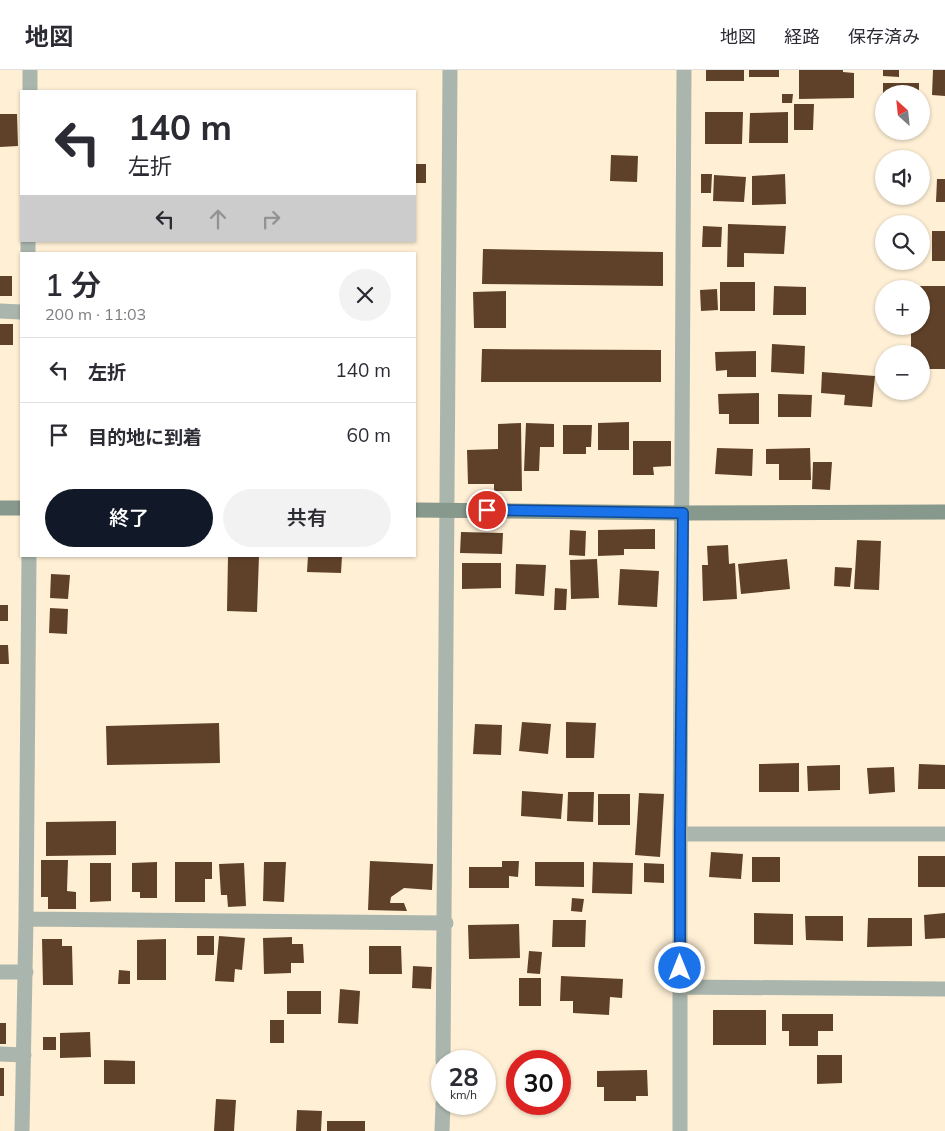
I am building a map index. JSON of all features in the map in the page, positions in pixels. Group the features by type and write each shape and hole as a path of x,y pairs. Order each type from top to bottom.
{"street":[{"path":"30,70 30,90"},
{"path":"444,1050 450,70"},
{"path":"680,1131 684,70"},
{"path":"0,312 20,312"},
{"path":"0,508 20,508"},
{"path":"416,510 683,513 945,512"},
{"path":"22,1131 26,972 29,557"},
{"path":"680,834 945,834"},
{"path":"26,920 446,924"},
{"path":"0,972 26,972"},
{"path":"681,988 945,989"},
{"path":"0,1054 24,1055"},
{"path":"442,1131 443,1115"}],"building":[{"path":"706,70 744,70 744,81 706,81"},
{"path":"749,70 779,70 779,77 749,77"},
{"path":"799,70 843,70 843,72 854,73 854,98 799,99"},
{"path":"883,70 899,70 899,77 883,76"},
{"path":"933,70 945,70 945,96 932,95"},
{"path":"883,83 919,83 919,85 883,85"},
{"path":"782,94 793,94 792,103 782,103"},
{"path":"794,104 814,104 813,130 794,130"},
{"path":"705,112 743,112 742,144 705,144"},
{"path":"788,112 788,143 749,143 750,113"},
{"path":"0,114 17,114 18,146 0,147"},
{"path":"611,155 638,156 637,182 610,181"},
{"path":"416,164 426,164 426,183 416,183"},
{"path":"701,174 712,174 711,193 701,193"},
{"path":"785,174 786,204 752,205 752,176"},
{"path":"714,175 746,177 744,202 713,201"},
{"path":"937,179 945,179 945,202 936,202"},
{"path":"728,224 786,226 784,254 744,253 744,267 727,267"},
{"path":"703,226 722,227 721,247 702,247"},
{"path":"932,231 945,231 945,261 932,261"},
{"path":"483,249 663,252 663,286 482,284"},
{"path":"0,276 12,276 12,296 0,296"},
{"path":"720,282 755,282 755,311 720,311"},
{"path":"774,286 806,287 806,315 773,315"},
{"path":"930,286 945,286 945,369 930,369 930,345 911,345 911,335 930,335"},
{"path":"717,289 718,310 701,311 700,290"},
{"path":"506,291 506,328 474,328 473,292"},
{"path":"0,324 13,324 13,345 0,345"},
{"path":"772,344 805,346 804,374 771,372"},
{"path":"482,349 661,350 661,382 481,382"},
{"path":"756,351 756,377 727,377 727,370 716,371 715,352"},
{"path":"822,372 875,376 872,407 844,405 845,395 821,393"},
{"path":"759,393 759,424 729,424 729,414 719,414 718,394"},
{"path":"778,394 812,395 811,417 778,417"},
{"path":"629,422 629,450 598,450 598,423"},
{"path":"521,423 522,491 494,491 494,484 468,484 467,450 498,449 498,424"},
{"path":"526,423 554,424 554,447 540,447 539,471 524,471"},
{"path":"563,425 592,425 591,447 586,447 586,454 563,454"},
{"path":"633,441 671,441 671,466 653,467 654,475 633,475"},
{"path":"717,448 753,449 752,476 715,474"},
{"path":"810,448 811,480 779,480 779,464 766,464 766,449"},
{"path":"813,462 832,462 830,490 812,489"},
{"path":"655,529 655,549 624,549 624,555 598,556 598,530"},
{"path":"570,530 586,531 585,556 569,555"},
{"path":"461,532 503,533 502,554 460,553"},
{"path":"857,540 881,541 879,590 854,589"},
{"path":"728,545 729,564 735,563 737,599 703,601 702,565 708,565 707,546"},
{"path":"228,557 259,557 257,612 227,611"},
{"path":"308,557 342,557 341,573 307,572"},
{"path":"597,559 599,598 571,599 570,560"},
{"path":"787,559 790,589 741,594 738,564"},
{"path":"462,563 501,563 501,588 462,589"},
{"path":"516,564 546,565 544,596 515,594"},
{"path":"835,567 852,568 850,587 834,586"},
{"path":"620,569 659,571 657,607 618,605"},
{"path":"51,574 70,575 68,599 50,598"},
{"path":"555,588 567,589 566,610 554,610"},
{"path":"0,605 8,605 8,621 0,621"},
{"path":"50,608 68,609 67,634 49,633"},
{"path":"0,645 8,645 9,664 0,664"},
{"path":"522,722 551,724 548,754 519,751"},
{"path":"566,722 596,723 594,758 566,758"},
{"path":"219,723 220,763 107,765 106,726"},
{"path":"475,724 502,725 501,755 473,754"},
{"path":"799,763 799,792 759,792 759,764"},
{"path":"919,764 945,765 945,789 918,789"},
{"path":"840,765 840,790 808,791 807,766"},
{"path":"894,767 895,792 869,794 867,768"},
{"path":"522,791 563,794 561,819 521,816"},
{"path":"568,792 594,792 593,822 567,821"},
{"path":"639,793 664,794 660,857 635,855"},
{"path":"598,794 630,794 630,825 598,825"},
{"path":"116,821 116,855 46,856 46,822"},
{"path":"711,852 743,854 741,879 709,877"},
{"path":"918,856 945,856 945,887 918,887"},
{"path":"752,857 780,857 780,882 752,882"},
{"path":"41,860 68,860 67,891 76,892 76,909 48,909 48,897 41,897"},
{"path":"370,861 433,864 432,890 404,888 391,897 390,903 404,903 407,911 368,910"},
{"path":"502,861 519,861 518,877 509,876 509,888 469,888 469,867 502,867"},
{"path":"157,862 157,898 140,898 140,892 132,892 132,863"},
{"path":"175,862 212,862 212,879 205,879 205,902 175,902"},
{"path":"264,862 286,862 284,902 263,901"},
{"path":"535,862 584,862 584,887 535,886"},
{"path":"593,862 633,863 632,894 592,893"},
{"path":"90,863 111,863 111,901 90,902"},
{"path":"244,863 246,906 228,907 227,895 221,895 219,864"},
{"path":"644,863 664,864 664,883 644,882"},
{"path":"572,898 584,899 582,912 571,911"},
{"path":"754,913 793,914 793,945 754,944"},
{"path":"945,913 945,938 925,939 924,915"},
{"path":"805,916 843,916 843,941 806,940"},
{"path":"868,918 912,918 912,946 867,947"},
{"path":"553,920 586,920 585,947 552,947"},
{"path":"519,924 520,958 469,959 468,925"},
{"path":"197,936 214,936 214,955 197,955"},
{"path":"219,936 245,938 242,970 235,969 234,982 215,981"},
{"path":"292,937 292,944 303,944 304,963 291,963 291,973 264,974 263,938"},
{"path":"42,939 62,939 62,946 72,946 73,985 43,985"},
{"path":"166,939 166,980 137,980 137,940"},
{"path":"369,946 401,946 402,974 369,974"},
{"path":"529,951 542,952 540,974 527,973"},
{"path":"413,966 432,967 431,989 412,988"},
{"path":"119,970 130,971 130,984 118,984"},
{"path":"561,976 623,979 622,998 610,997 609,1015 573,1013 573,1001 560,1001"},
{"path":"519,978 541,978 541,1006 519,1006"},
{"path":"340,989 360,991 358,1024 338,1023"},
{"path":"287,991 321,991 321,1014 287,1014"},
{"path":"713,1010 766,1010 766,1045 713,1045"},
{"path":"782,1014 833,1014 833,1031 818,1031 818,1046 789,1046 789,1031 782,1031"},
{"path":"270,1020 284,1020 284,1043 270,1043"},
{"path":"0,1023 6,1023 6,1044 0,1044"},
{"path":"90,1032 91,1057 60,1058 60,1033"},
{"path":"43,1037 56,1037 56,1050 43,1050"},
{"path":"817,1055 842,1055 842,1083 817,1084"},
{"path":"104,1060 135,1061 135,1084 104,1084"},
{"path":"0,1068 4,1068 4,1096 0,1096"},
{"path":"647,1070 648,1096 636,1096 636,1101 604,1101 604,1087 597,1087 597,1071"},
{"path":"216,1099 236,1100 234,1131 214,1131"},
{"path":"297,1110 322,1111 321,1131 296,1131"},
{"path":"327,1121 365,1121 365,1131 327,1131"}],"route":[{"path":"487,510 683,513 680,968"}]}
